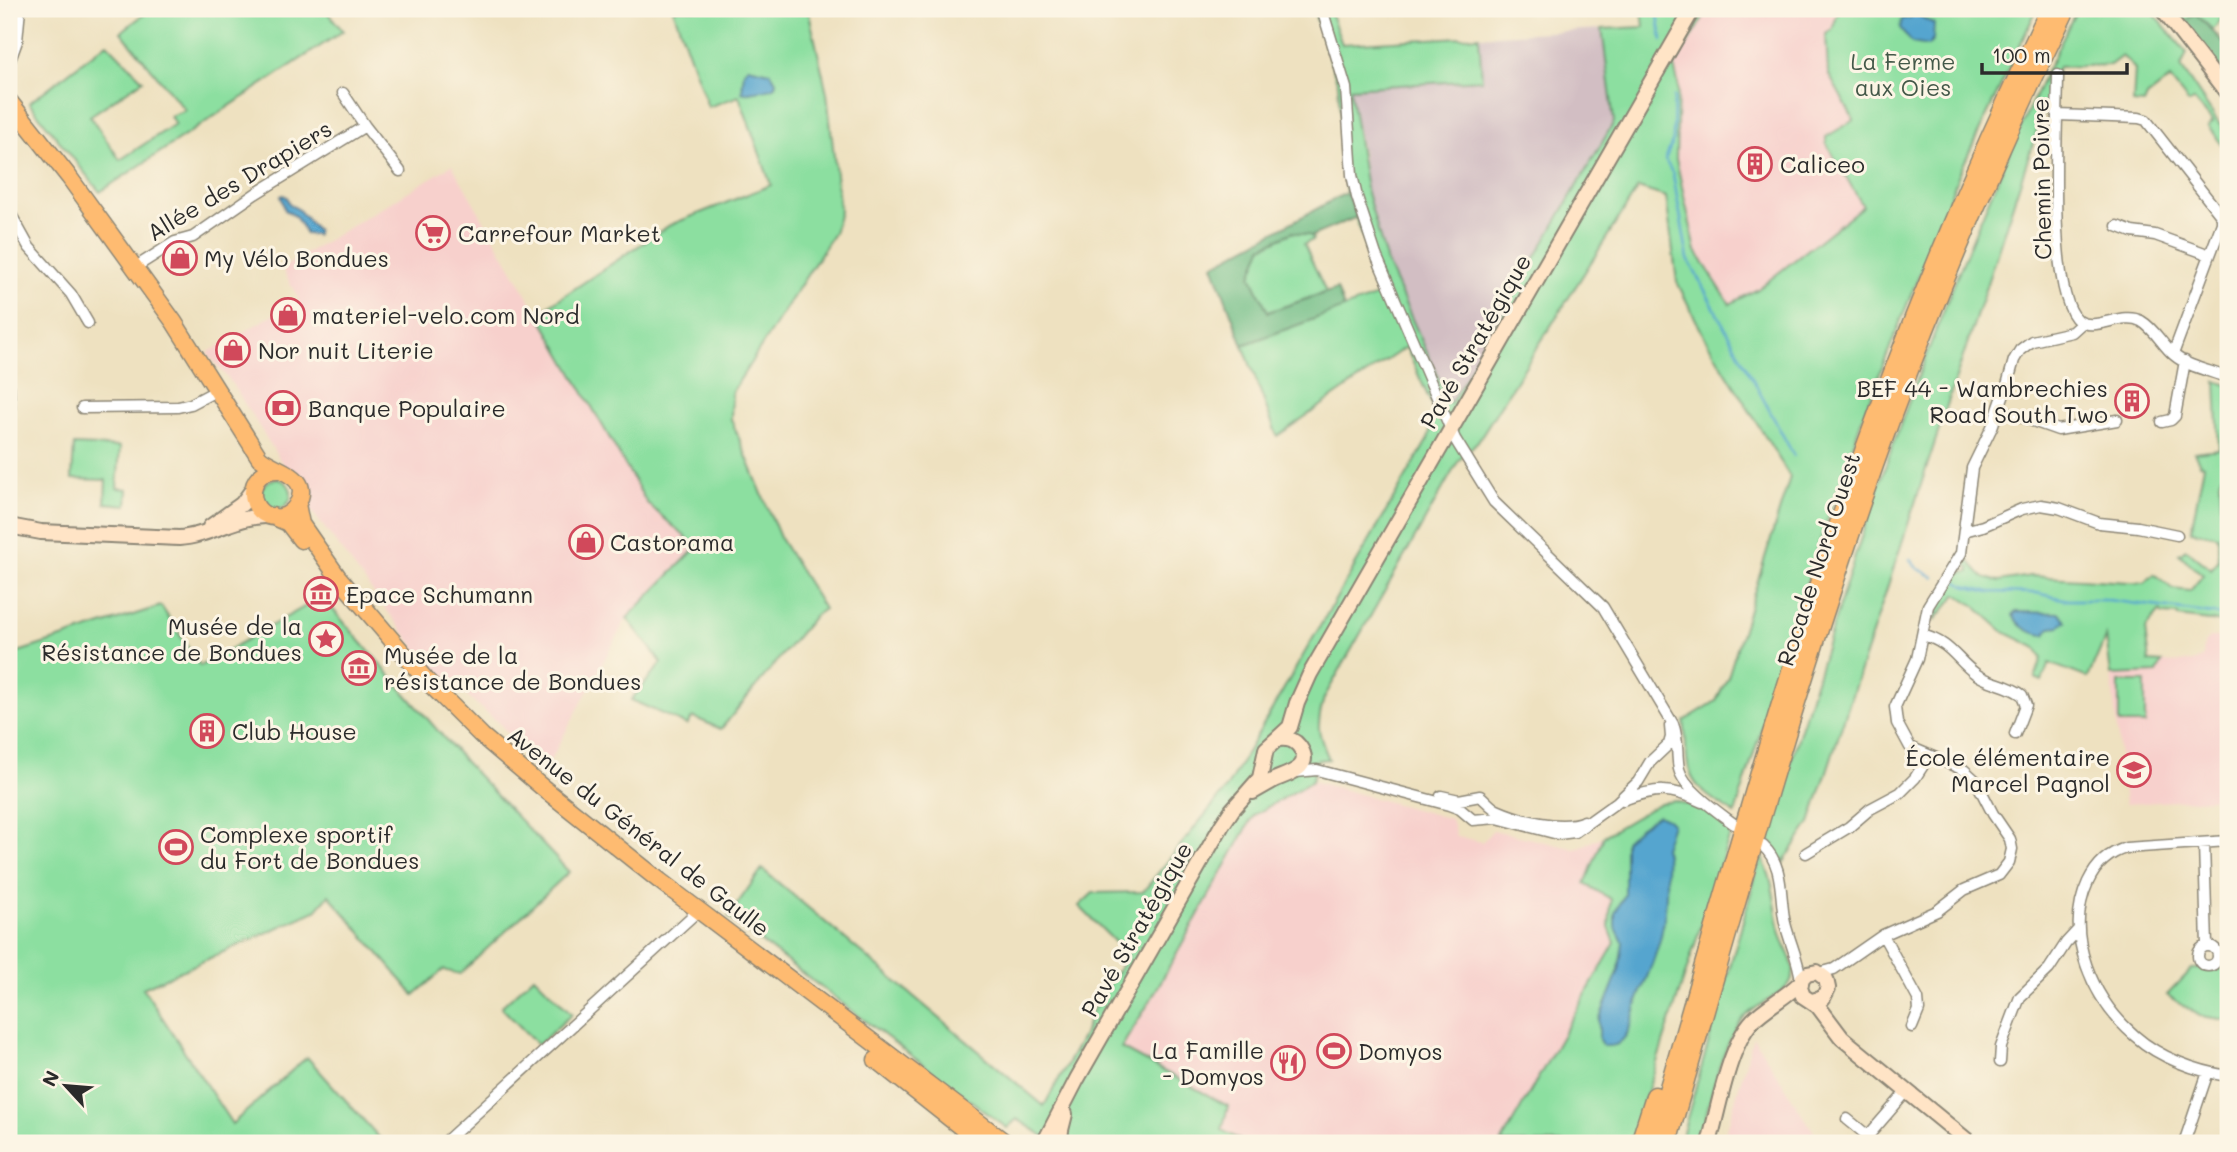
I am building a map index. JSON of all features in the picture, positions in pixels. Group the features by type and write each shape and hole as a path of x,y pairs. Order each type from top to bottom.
{"highway":[{"name":"Rocade Nord Ouest","path":"1653,1143 1738,847 1819,582 1888,384 1972,178 2050,9"},
{"name":"Rocade Nord Ouest","path":"1667,1143 1806,671 1887,428 1989,174 2066,9"},
{"path":"1640,1143 1738,847"}],"main road":[{"name":"Pavé Stratégique","path":"1278,739 1292,723 1299,698 1315,666 1453,434 1693,9"},
{"path":"2162,9 2228,94"},
{"path":"9,101 69,177 174,322 256,452 265,463 291,474 298,483 300,494 297,504 287,514 256,516 198,536 179,538 9,533"},
{"path":"134,268 253,466 257,507 270,516"},
{"path":"179,538 216,524 242,504 267,471 280,470"},
{"name":"Avenue du Général de Gaulle","path":"297,504 301,524 324,560 366,612 447,702 542,787 981,1143"},
{"name":"Avenue du Général de Gaulle","path":"270,516 284,520 292,527 334,585 434,698 473,738 529,786 1006,1143"},
{"path":"9,526 41,532"},
{"name":"Pavé Stratégique","path":"1299,698 1297,722 1301,750"},
{"path":"1289,738 1301,750 1302,764 1291,774 1274,774 1265,761 1268,746 1278,739 1289,738"},
{"name":"Pavé Stratégique","path":"1044,1143 1092,1052 1222,825 1257,783 1265,761"},
{"name":"Pavé Stratégique","path":"1238,803 1269,783 1291,774"},
{"path":"1709,1143 1738,1041 1752,1022 1807,974 1818,973 1826,979 1829,1002 1840,1027 1855,1048"},
{"path":"1801,982 1802,994 1811,1000 1839,1035 1970,1143"},
{"path":"1767,1008 1783,1002 1821,999 1828,988"},
{"path":"1060,1143 1064,1117 1092,1052"},
{"name":"Pavé Stratégique","path":"1037,1143 1077,1079"}],"street":[{"path":"9,63 17,41 20,9"},
{"path":"1322,9 1346,88 1352,175 1361,209 1376,255 1453,434 1482,485 1497,505 1603,607 1676,730 1679,770 1676,783 1662,790 1644,792 1617,802"},
{"name":"Chemin Poivre","path":"2058,75 2055,197 2058,250 2067,300 2071,311 2082,323"},
{"name":"Allée des Drapiers","path":"343,93 400,171"},
{"path":"2058,115 2146,120 2222,217 2173,354"},
{"name":"Allée des Drapiers","path":"134,268 175,242 192,237 265,187 365,126"},
{"path":"9,212 35,254 71,293 88,323"},
{"path":"2117,226 2132,232 2155,235 2210,255"},
{"path":"9,238 18,228"},
{"path":"1794,947 1806,964 1818,973 1834,969 1883,935 1930,914 1964,890 1999,874 2011,856 2010,839 1976,781 1964,770 1914,750 1907,743 1895,713 1896,703 1917,659 1931,600 1962,553 1972,468 1999,410 2012,365 2020,350 2032,341 2071,332 2082,323 2135,318 2149,327 2173,354 2228,377"},
{"path":"2162,422 2175,416 2185,361"},
{"path":"9,386 10,408"},
{"path":"82,408 186,406 210,394"},
{"path":"1999,410 2058,430 2117,420"},
{"path":"1965,531 2022,509 2041,505 2059,508 2099,523 2177,535"},
{"path":"1922,635 1938,640 1955,652 1977,674 2022,695 2026,705 2015,734"},
{"path":"1291,774 1317,770 1449,805 1473,820 1502,819 1565,834 1575,832 1617,802 1638,782 1647,767 1665,749 1671,737 1661,705"},
{"path":"1301,750 1310,760 1319,764 1451,799 1480,796 1504,812 1564,827 1594,817"},
{"path":"1806,853 1849,827 1870,809 1900,793 1915,778 1929,756"},
{"path":"1656,757 1671,758 1689,786 1734,824"},
{"path":"1647,767 1649,782 1662,790 1690,797 1715,809"},
{"path":"1465,814 1465,804 1470,797"},
{"path":"1482,819 1488,813 1487,803"},
{"path":"2228,841 2126,848 2115,852 2095,868 2083,893 2078,930 2083,955 2094,980 2108,1005 2135,1037 2179,1063 2228,1076"},
{"path":"2204,843 2207,946"},
{"path":"1763,846 1772,855 1777,868 1785,920 1801,982"},
{"path":"444,1143 696,913"},
{"path":"2000,1062 2001,1047 2020,997 2049,969 2078,930"},
{"path":"1883,935 1918,999 1919,1010 1912,1027"},
{"path":"1828,988 1834,969"},
{"path":"2184,1143 2208,1072"},
{"path":"1847,1119 1870,1140 1907,1091"}],"shaded area":[{"path":"1708,9 1840,9 1832,30 1828,73 1855,120 1826,136 1826,143 1863,206 1758,289 1730,304 1696,251 1676,159 1678,82 1674,67"},
{"path":"1602,29 1614,122 1450,404 1387,263 1366,189 1342,44"},
{"path":"452,165 647,503 698,547 627,618 543,774 500,724 423,658 314,514 231,382 207,353 299,300 282,268"},
{"path":"2210,637 2228,637 2228,798 2125,804 2111,675 2157,673 2162,663 2193,662 2203,658 2204,645"},
{"path":"1312,781 1451,819 1456,836 1482,842 1493,830 1575,849 1604,836 1585,884 1611,899 1609,927 1615,943 1501,1143 1245,1143 1222,1130 1121,1049 1254,815"},
{"path":"1753,1037 1821,1143 1723,1143"}],"green space":[{"path":"151,9 325,9 343,31 100,192 29,103 107,43 143,80 90,116 120,160 175,124 170,116 185,110 121,32"},
{"path":"673,9 808,9 827,93 840,211 834,233 732,392 731,419 781,540 824,609 814,616 721,729 693,717 687,725 631,700 662,663 627,618 697,547 647,503 538,313 670,225 771,185 739,96 708,107"},
{"name":"La Ferme aux Oies","path":"1313,9 1329,9 1342,44 1479,36 1482,80 1350,88 1366,189 1387,263 1450,404 1614,122 1602,29 1644,27 1642,9 1708,9 1674,67 1678,82 1676,159 1696,251 1730,304 1758,289 1863,206 1826,143 1826,137 1854,120 1828,73 1826,34 1832,30 1839,10 2037,9 1959,174 1864,413 1817,550 1735,814 1705,794 1692,777 1687,757 1684,721 1716,701 1728,677 1790,477 1705,338 1677,282 1666,197 1638,188 1478,441 1459,460 1324,698 1319,729 1329,759 1317,760 1312,781 1254,815 1121,1048 1228,1106 1222,1130 1245,1143 1049,1143 1050,1140 1017,1119 1007,1128 728,917 762,869 1044,1106 1085,1032 1091,1013 1128,955 1079,906 1093,893 1143,892 1226,789 1428,439 1435,412 1406,347 1277,436 1243,345 1385,293 1346,193 1338,84"},
{"path":"2077,9 2150,9 2187,53 2181,67 2228,137 2228,152 2208,127 2213,122 2194,100 2189,103 2170,79 2147,97 2144,104 2133,103 2135,69 2122,56 2110,65 2058,67 1810,823 1783,863 1769,839 1773,819 1878,486 1980,221 2026,114"},
{"path":"2173,9 2228,10 2213,30 2195,13 2184,23"},
{"path":"2195,13 2228,47 2228,80 2184,23"},
{"path":"1346,193 1357,217 1312,236 1293,232 1262,247 1251,276 1268,312 1337,289 1344,308 1243,345 1213,265"},
{"path":"1293,232 1312,236 1313,240 1304,244 1326,292 1268,312 1251,276 1262,247"},
{"path":"2216,381 2228,385 2228,459 2220,482 2227,623 2178,617 2160,611 2145,629 2149,662 2162,663 2157,673 2111,675 2106,636 2088,678 2049,663 2042,681 2035,678 2042,658 2035,647 2004,632 1957,594 1934,621 1940,599 1958,573 1970,572 1970,568 1965,567 1968,560 1984,578 1999,581 2031,576 2145,583 2154,574 2173,589 2190,591 2203,575 2179,554 2186,549 2211,569 2218,561 2218,536 2191,531 2204,465 2200,464 2194,452 2219,449"},
{"path":"74,445 120,447 117,488 128,489 127,505 105,503 106,480 72,479"},
{"path":"276,479 287,483 291,494 287,505 276,509 265,505 261,494 265,483"},
{"name":"Complexe sportif du Fort de Bondues","path":"322,597 465,762 569,872 460,974 443,970 414,995 329,895 315,911 143,988 232,1124 307,1057 384,1143 9,1143 9,655 161,606 200,666"},
{"path":"2119,682 2145,682 2145,724 2119,724"},
{"path":"1675,801 1700,808 1732,829 1631,1143 1501,1143 1615,943 1609,927 1611,899 1585,884 1604,836 1660,803"},
{"path":"1761,857 1770,877 1780,929 1792,962 1793,976 1786,988 1750,1012 1736,1029 1716,1077 1699,1143 1680,1143"},
{"path":"2222,968 2228,972 2228,1020 2200,1016 2167,995 2192,969"},
{"path":"534,976 572,1014 538,1045 501,1007"}],"water":[{"path":"1914,13 1934,24 1933,40 1928,46 1912,43 1900,28 1902,19 1910,18"},
{"path":"748,67 770,72 776,81 775,86 742,92 744,71"},
{"path":"283,195 317,231 317,235 306,234 295,216 285,210 281,196"},
{"path":"2016,612 2060,613 2066,621 2060,626 2051,627 2045,635 2026,630 2013,615"},
{"path":"1658,815 1672,824 1664,848 1666,891 1661,936 1627,1034 1617,1044 1603,1046 1599,1040 1599,1020 1619,970 1623,942 1615,926 1615,913 1625,894 1625,841"}],"waterway":[{"path":"1657,9 1662,40"},
{"path":"1674,97 1673,140 1665,160 1673,174 1688,259 1794,456"},
{"path":"1910,559 1917,568 1934,577"},
{"path":"1954,580 1965,586 1990,592 2037,593 2068,600 2108,600 2221,615"}],"place":[{"name":"Caliceo","path":"1755,164"},
{"name":"Carrefour Market","path":"433,233"},
{"name":"My Vélo Bondues","path":"180,258"},
{"name":"materiel-velo.com Nord","path":"288,315"},
{"name":"Nor nuit Literie","path":"233,350"},
{"name":"BEF 44 - Wambrechies Road South Two","path":"2132,401"},
{"name":"Banque Populaire","path":"283,408"},
{"name":"Castorama","path":"586,542"},
{"name":"Epace Schumann","path":"321,594"},
{"name":"Musée de la Résistance de Bondues","path":"326,639"},
{"name":"Musée de la résistance de Bondues","path":"359,668"},
{"name":"Club House","path":"207,731"},
{"name":"École élémentaire Marcel Pagnol","path":"2134,770"},
{"name":"Complexe sportif du Fort de Bondues","path":"176,847"},
{"name":"Domyos","path":"1334,1051"},
{"name":"La Famille - Domyos","path":"1288,1063"}]}
